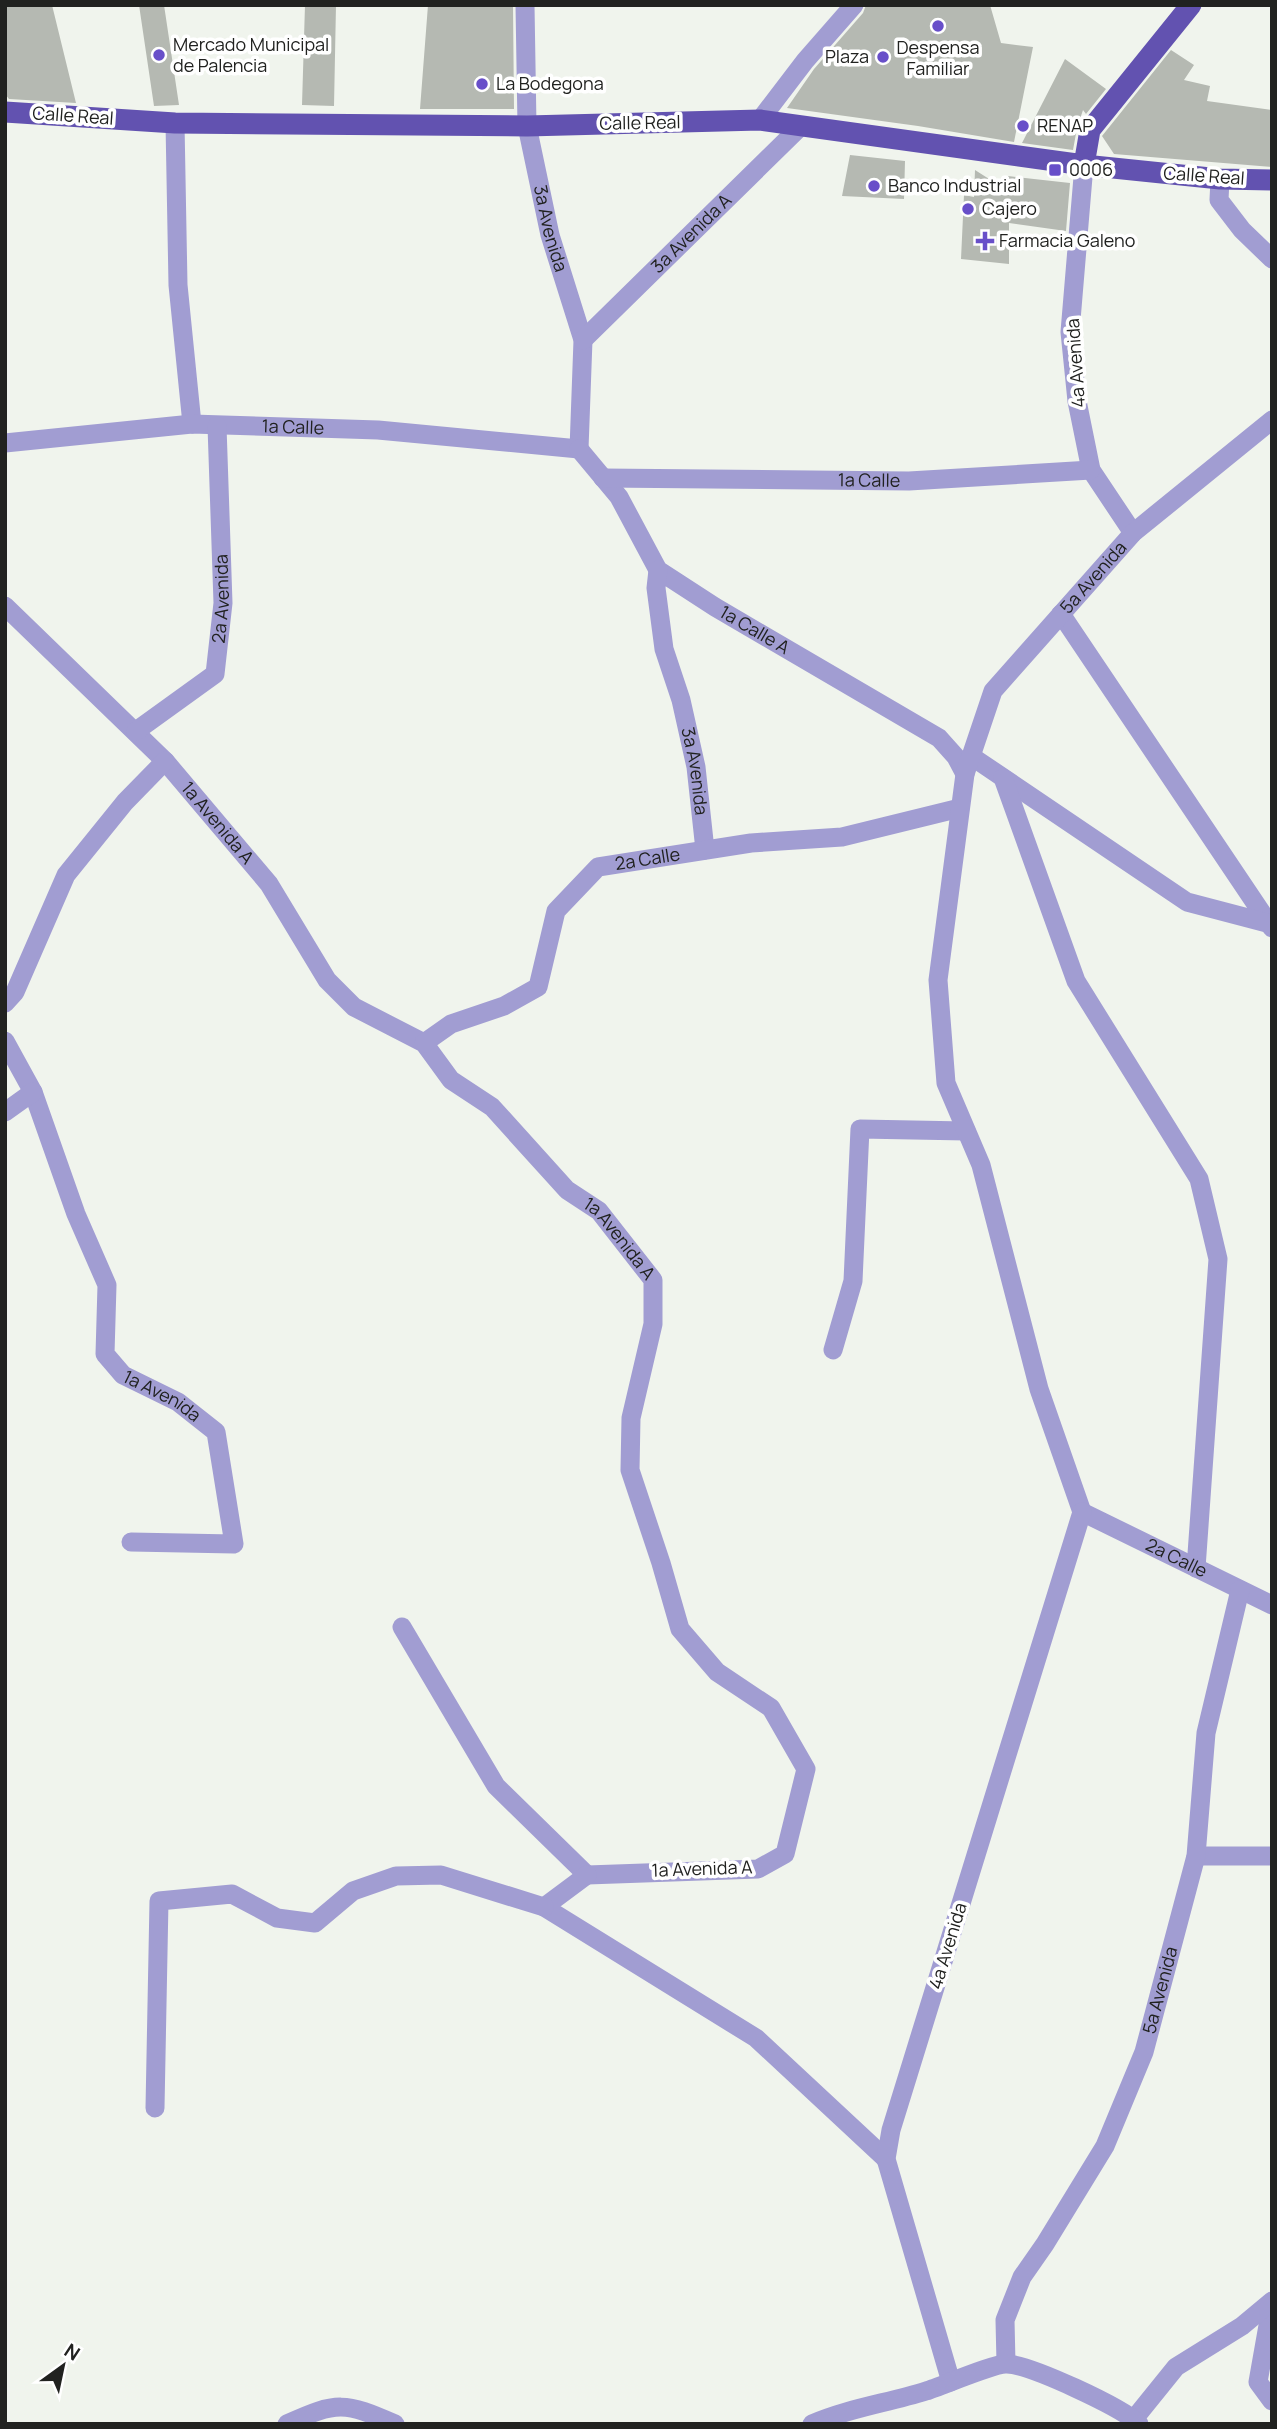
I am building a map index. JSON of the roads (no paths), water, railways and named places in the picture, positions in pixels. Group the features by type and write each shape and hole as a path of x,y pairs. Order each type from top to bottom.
{"main road":[{"name":"4a Avenida","path":"1084,165 1090,130 1191,5"},
{"name":"Calle Real","path":"6,110 175,123 527,126 760,120 1084,165 1220,179 1272,180"}],"street":[{"name":"3a Avenida","path":"525,5 527,126 550,235 583,340 579,449"},
{"path":"760,120 805,61 854,5"},
{"path":"175,123 178,285 192,424"},
{"name":"3a Avenida A","path":"583,340 800,127"},
{"name":"4a Avenida","path":"1084,165 1070,332 1077,401 1091,470 1133,533"},
{"path":"1220,179 1219,200 1242,230 1272,259"},
{"name":"5a Avenida","path":"1082,1513 1039,1389 981,1165 946,1083 938,979 960,808 968,765 993,691 1133,533 1272,420"},
{"name":"1a Calle","path":"5,443 192,424 378,430 579,449"},
{"name":"2a Avenida","path":"136,731 215,674 223,603 217,426"},
{"name":"1a Calle A","path":"579,449 618,497 658,570 715,607 939,738 956,757 968,765 1003,778 1187,902 1270,926"},
{"name":"1a Calle","path":"603,478 909,481 1091,470"},
{"name":"3a Avenida","path":"658,570 656,588 664,649 681,701 696,767 705,850"},
{"name":"1a Avenida A","path":"5,606 165,761 269,884 327,980 354,1007 424,1043 451,1080 492,1107 567,1190 599,1211 653,1280 653,1324 631,1418 630,1470 680,1629 717,1672 771,1708 806,1769 785,1854 758,1869 587,1875"},
{"path":"1061,614 1270,926"},
{"path":"5,1003 15,992 66,875 125,802 165,761"},
{"path":"1003,778 1076,981 1199,1180 1209,1219 1218,1259 1196,1568"},
{"name":"2a Calle","path":"424,1043 451,1024 504,1006 538,987 556,911 598,867 751,843 842,837 960,808"},
{"name":"1a Avenida","path":"5,1041 33,1092 76,1214 107,1285 105,1354 122,1375 178,1402 216,1432 234,1544 131,1542"},
{"path":"5,1112 33,1092"},
{"path":"833,1350 853,1281 860,1129 966,1131"},
{"name":"4a Avenida","path":"951,2382 886,2160 891,2130 1082,1513"},
{"name":"2a Calle","path":"1082,1513 1272,1605"},
{"name":"5a Avenida","path":"1006,2364 1004,2320 1022,2277 1105,2146 1144,2052 1196,1856 1206,1733 1240,1590"},
{"path":"402,1627 496,1786 587,1875 544,1907"},
{"path":"1196,1856 1272,1856"},
{"path":"155,2108 159,1900 232,1894 278,1918 315,1923 353,1891 396,1877 442,1875 544,1907 756,2038 886,2160"},
{"path":"812,2424 834,2414 925,2391 1006,2364 1048,2377 1103,2401 1137,2422 1176,2367 1242,2326 1272,2302"},
{"path":"1272,2302 1258,2382 1272,2401"},
{"path":"287,2424 324,2407 355,2407 395,2424"}],"place":[{"name":"Despensa Familiar","path":"938,26"},
{"name":"Mercado Municipal de Palencia","path":"159,55"},
{"name":"Plaza","path":"883,57"},
{"name":"La Bodegona","path":"482,84"},
{"name":"RENAP","path":"1023,126"},
{"name":"0006","path":"1055,170"},
{"name":"Banco Industrial","path":"874,186"},
{"name":"Cajero","path":"968,209"},
{"name":"Farmacia Galeno","path":"985,241"}]}
